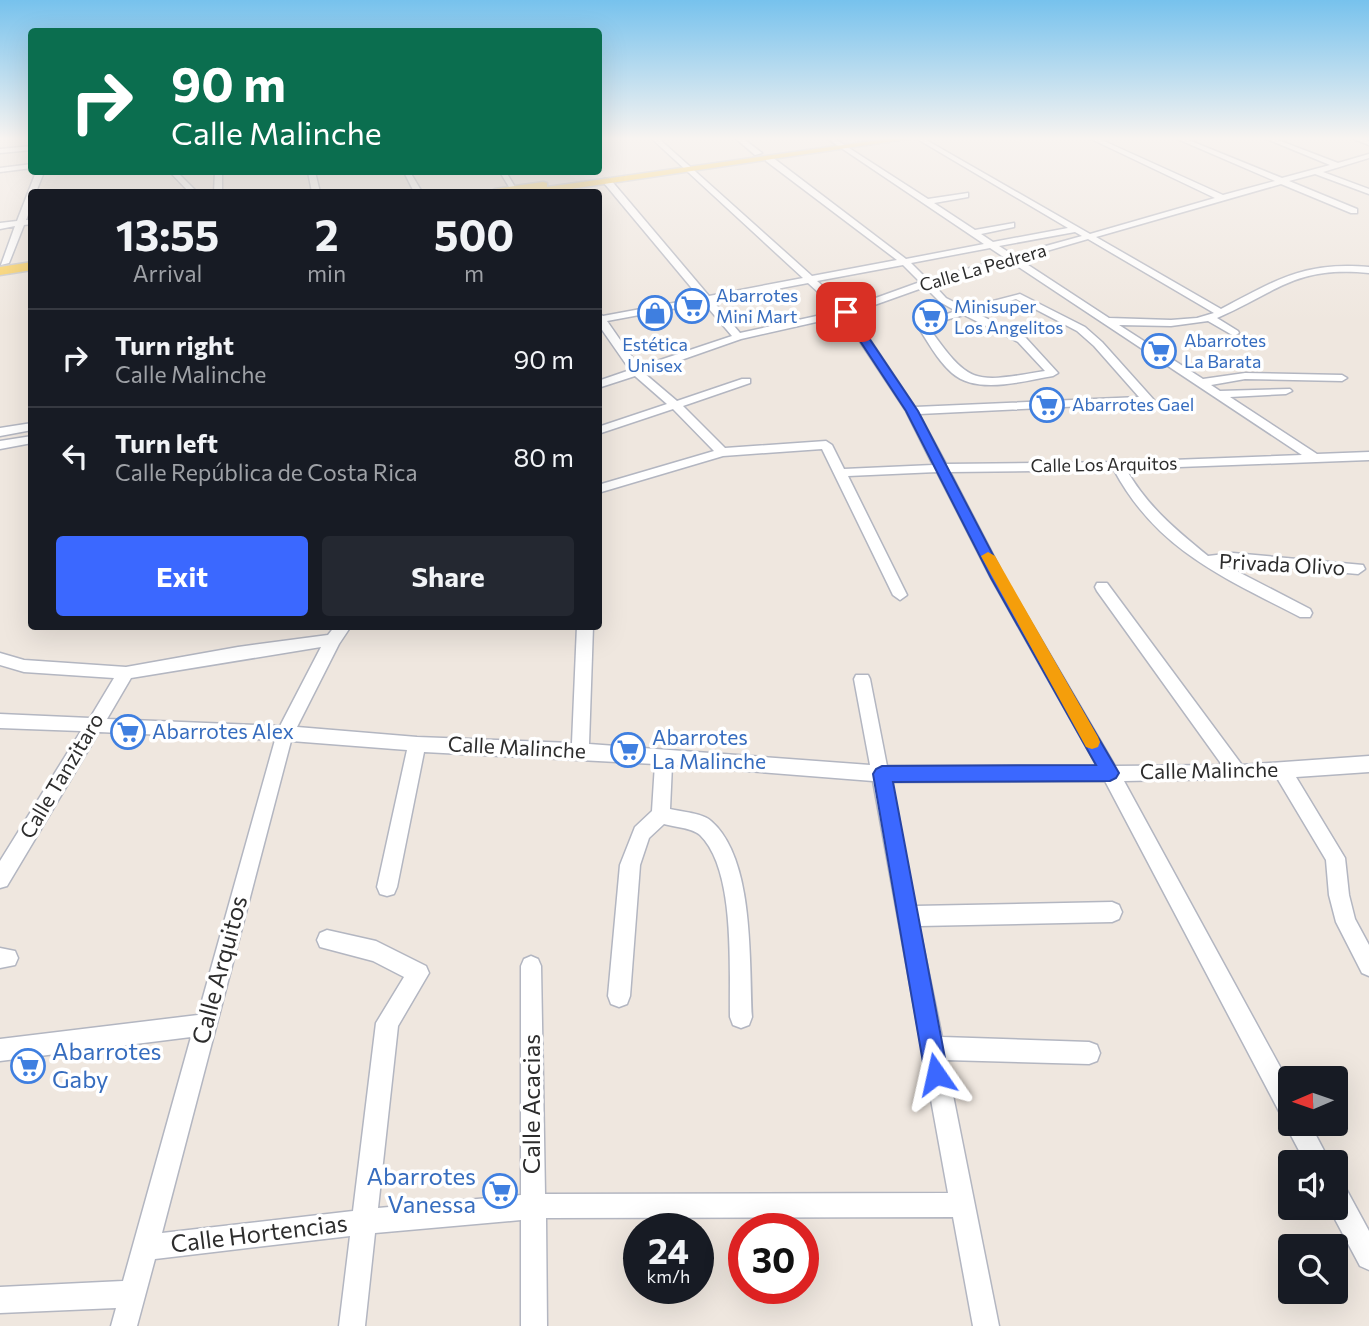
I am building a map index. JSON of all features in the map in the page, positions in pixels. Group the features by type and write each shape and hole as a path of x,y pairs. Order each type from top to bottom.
{"main road":[{"path":"1,269 28,260"},
{"path":"1,269 28,266"}],"street":[{"path":"620,199 738,337"},
{"path":"722,199 846,312 912,411 944,468 998,578 1110,773 1278,1087"},
{"path":"822,199 905,262 943,299 965,313 1021,340 1053,373 995,394 912,411"},
{"path":"921,199 1313,457"},
{"path":"926,202 943,199"},
{"path":"1024,199 1221,313"},
{"name":"Calle La Pedrera","path":"602,384 738,337 846,312 927,283 1214,199"},
{"path":"1325,199 1354,211"},
{"path":"1,269 28,203"},
{"path":"0,226 28,222"},
{"path":"973,233 1011,225"},
{"path":"602,317 1076,229"},
{"path":"1107,321 1156,323 1210,318 1290,275 1327,266 1369,270"},
{"path":"1017,296 1081,329 1098,344 1147,400 995,394 957,372 921,324 1017,296"},
{"path":"1210,318 1234,333"},
{"path":"602,322 636,372 675,405 722,452"},
{"path":"1200,383 1245,376 1342,378"},
{"path":"602,430 746,381"},
{"path":"1218,394 1286,391"},
{"path":"0,432 28,427"},
{"path":"0,445 28,440"},
{"path":"602,488 722,452 826,445 900,595"},
{"name":"Calle Los Arquitos","path":"839,473 1369,456"},
{"name":"Privada Olivo","path":"1118,466 1134,495 1157,521 1205,561 1305,613"},
{"name":"Privada Olivo","path":"1205,561 1233,558 1358,569"},
{"path":"1102,587 1238,773"},
{"path":"580,751 585,630"},
{"path":"0,659 24,666 126,673 339,634"},
{"name":"Calle Arquitos","path":"124,1326 285,733 339,634"},
{"name":"Calle Tanzitaro","path":"0,879 126,673"},
{"path":"862,679 986,1326"},
{"name":"Calle Malinche","path":"0,721 285,733 417,744 580,751 882,774 1238,773 1369,764"},
{"path":"387,887 417,744"},
{"path":"619,996 630,865 642,833 661,815 664,757"},
{"path":"1282,770 1335,858 1339,895 1346,922 1369,966"},
{"path":"661,815 704,826 720,848 736,894 741,1017"},
{"path":"906,916 1112,912"},
{"path":"327,940 376,951 419,973 387,1023 352,1326"},
{"name":"Calle Acacias","path":"531,966 534,1326"},
{"path":"0,1050 204,1025"},
{"path":"931,1048 1090,1053"},
{"name":"Calle Hortencias","path":"144,1248 364,1222 533,1206 961,1205"},
{"path":"1348,1218 1369,1257"},
{"path":"0,1300 132,1294"}],"slow traffic":[{"path":"988,556 1092,742"}],"place":[{"name":"Abarrotes Mini Mart","path":"692,306"},
{"name":"Estética Unisex","path":"655,313"},
{"name":"Minisuper Los Angelitos","path":"930,317"},
{"name":"Abarrotes La Barata","path":"1159,351"},
{"name":"Abarrotes Gael","path":"1047,405"},
{"name":"Abarrotes Alex","path":"128,732"},
{"name":"Abarrotes La Malinche","path":"628,750"},
{"name":"Abarrotes Gaby","path":"28,1066"},
{"name":"Abarrotes Vanessa","path":"500,1191"}],"route":[{"path":"846,312 912,411 944,468 998,578 1110,773 882,774 936,1074"}]}
